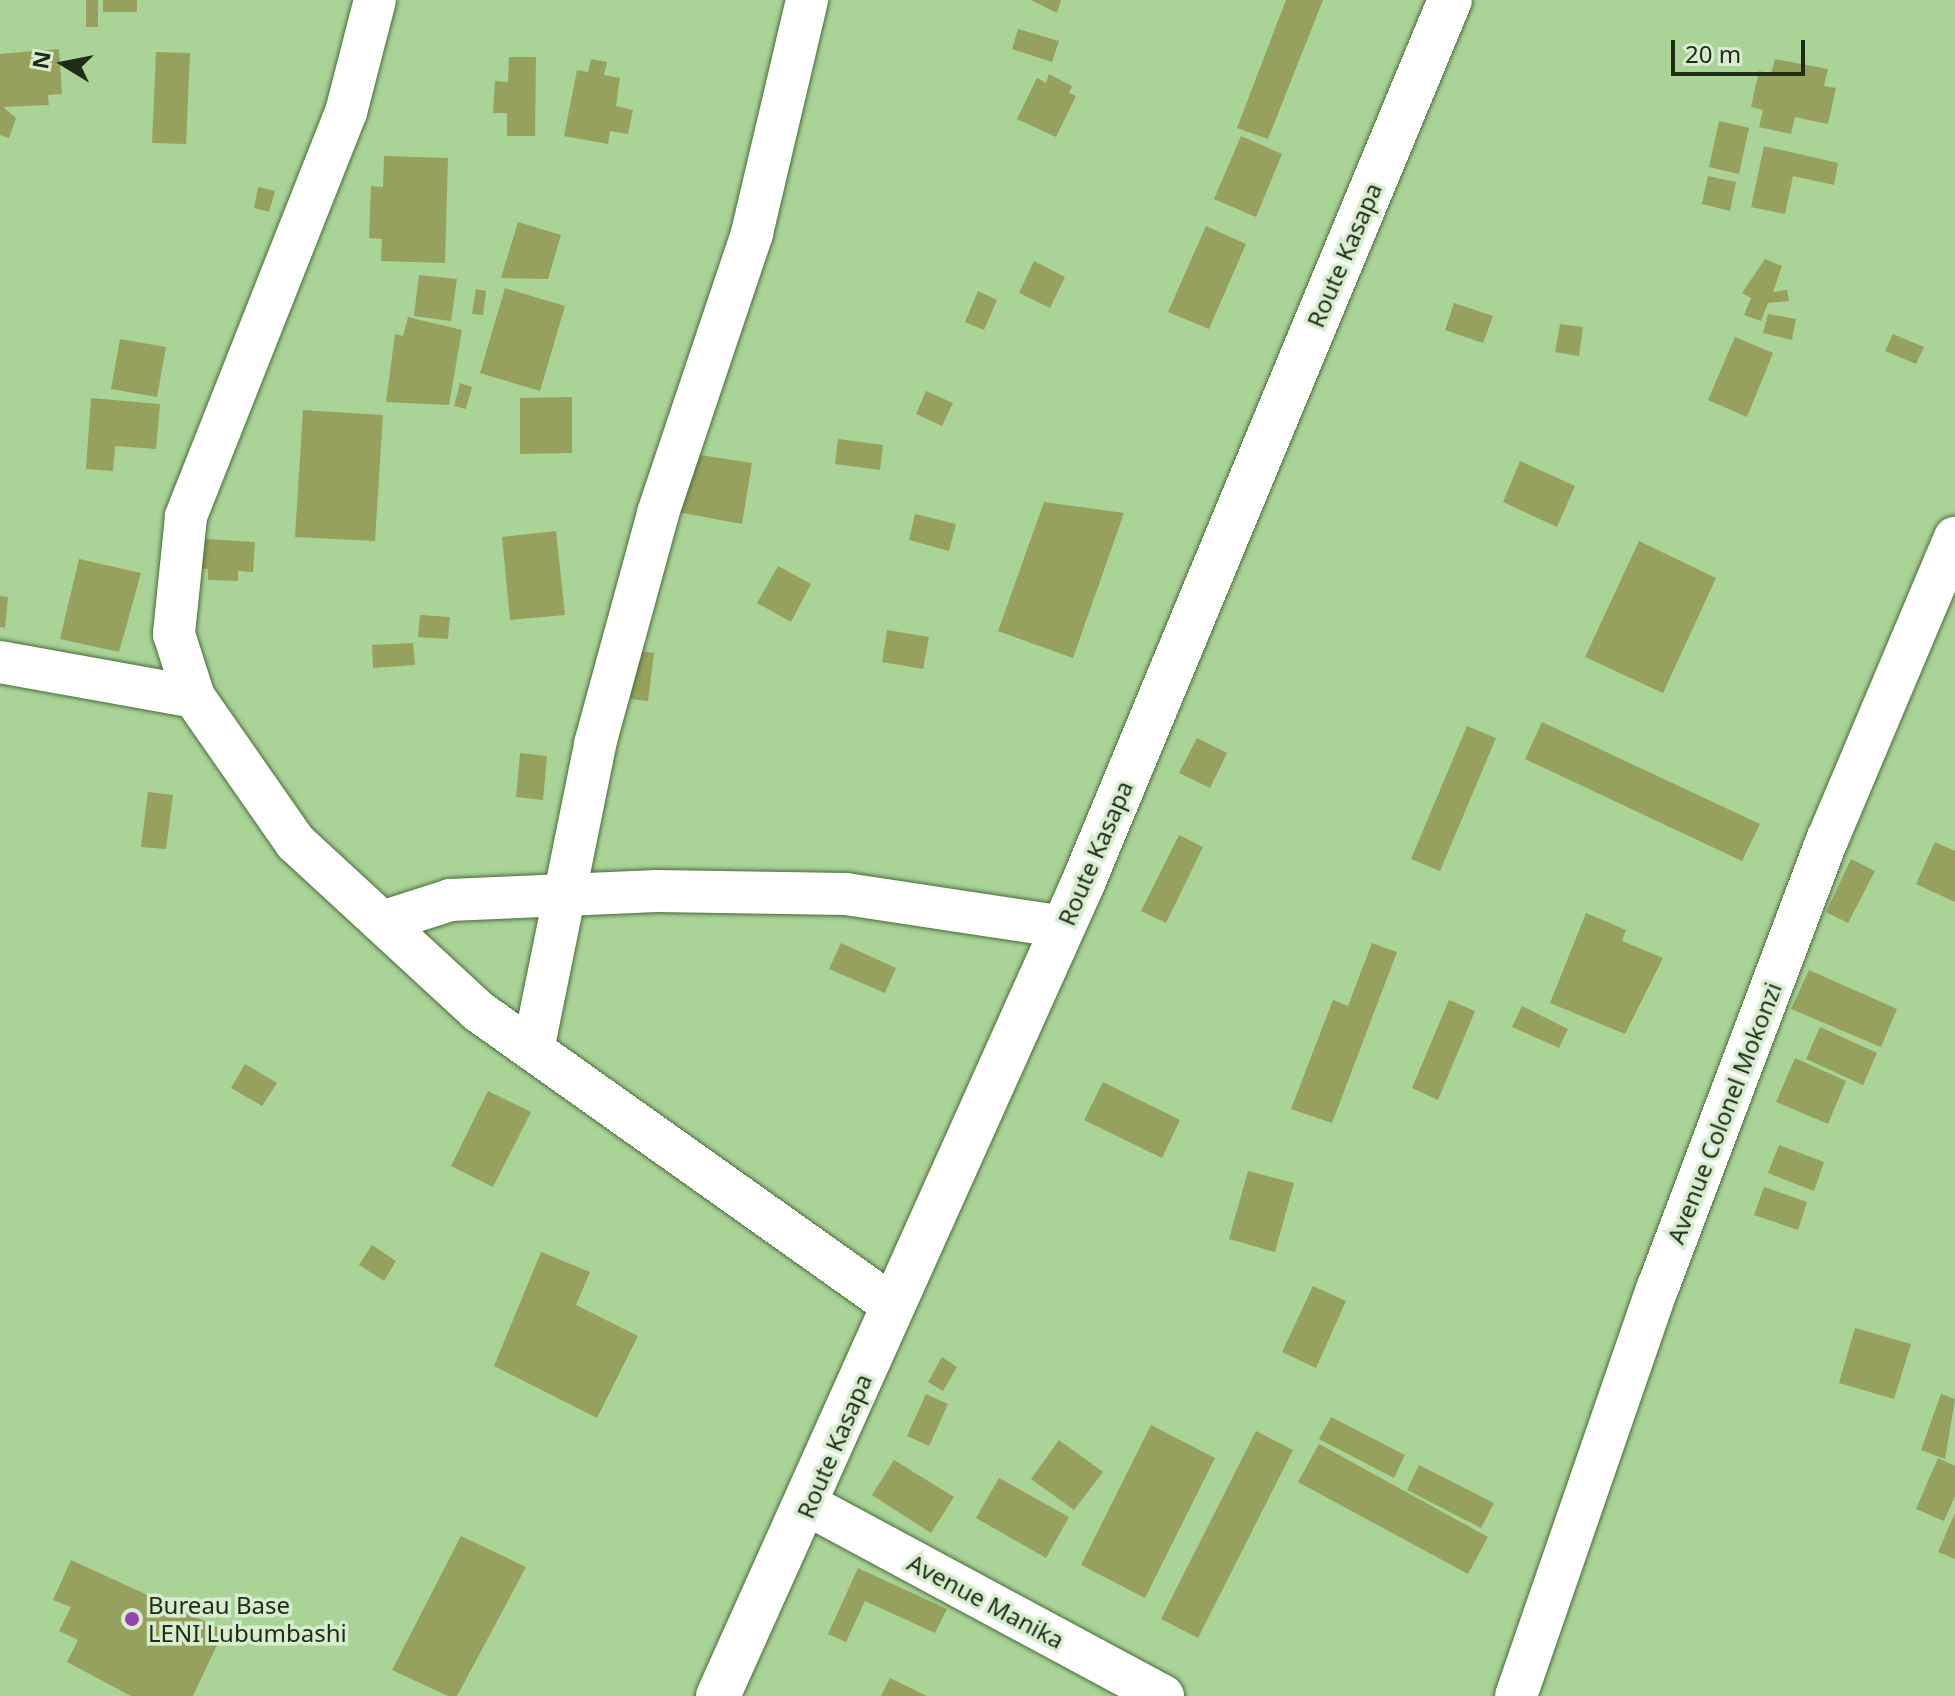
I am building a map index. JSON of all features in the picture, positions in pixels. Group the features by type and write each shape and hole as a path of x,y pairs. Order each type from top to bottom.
{"main road":[{"name":"Route Kasapa","path":"718,1696 810,1506 892,1305 1063,927 1450,0"}],"street":[{"path":"375,0 346,112 186,517 174,634 194,697 295,842 478,1011 892,1305"},
{"path":"533,1050 564,893 658,513 752,233 807,0"},
{"name":"Avenue Colonel Mokonzi","path":"1516,1696 1658,1287 1828,838 1955,538"},
{"path":"0,662 194,697"},
{"path":"382,922 450,900 564,893 846,894 1063,927"},
{"name":"Avenue Manika","path":"810,1506 1163,1696"}],"building":[{"path":"86,0 98,0 98,27 86,27"},
{"path":"103,0 137,0 137,12 103,12"},
{"path":"1031,0 1061,0 1057,13"},
{"path":"1286,0 1323,0 1268,139 1237,128"},
{"path":"1018,29 1059,41 1052,62 1012,49"},
{"path":"59,49 62,94 48,95 49,105 3,107 16,118 9,138 0,135 0,54"},
{"path":"156,52 190,53 186,144 152,143"},
{"path":"509,57 536,57 535,136 507,136 507,113 493,113 495,81 508,82"},
{"path":"591,59 607,62 604,75 620,78 616,106 633,110 628,134 610,131 608,144 564,136 577,70 588,72"},
{"path":"1775,59 1828,69 1824,86 1836,88 1828,124 1795,117 1791,134 1759,127 1763,110 1751,107 1759,71 1771,74"},
{"path":"1049,74 1072,86 1069,93 1076,96 1056,137 1017,119 1037,78 1046,83"},
{"path":"1719,121 1749,128 1739,174 1709,167"},
{"path":"1241,136 1282,154 1256,217 1214,199"},
{"path":"1764,146 1838,163 1834,185 1793,176 1785,214 1751,207"},
{"path":"384,156 448,158 445,263 381,261 382,239 369,238 371,186 383,187"},
{"path":"1708,176 1736,182 1730,211 1702,204"},
{"path":"258,187 275,191 269,212 254,208"},
{"path":"518,222 561,235 548,279 501,278"},
{"path":"1206,226 1246,244 1209,329 1168,312"},
{"path":"1765,259 1782,266 1773,292 1787,290 1789,301 1768,303 1761,321 1744,315 1751,298 1742,293"},
{"path":"1034,261 1065,277 1050,308 1019,293"},
{"path":"419,275 457,279 451,321 414,316"},
{"path":"505,288 565,306 540,391 480,373"},
{"path":"476,289 486,291 483,315 472,314"},
{"path":"978,291 997,300 984,330 965,322"},
{"path":"1454,303 1493,316 1483,343 1445,330"},
{"path":"1768,314 1796,319 1792,340 1763,333"},
{"path":"408,317 462,330 449,405 386,402 395,334 403,336"},
{"path":"1560,324 1583,327 1579,356 1555,352"},
{"path":"1893,334 1924,347 1916,364 1885,351"},
{"path":"1735,337 1773,353 1747,417 1708,400"},
{"path":"120,339 166,347 157,397 111,389"},
{"path":"460,383 472,387 466,409 454,406"},
{"path":"926,391 953,403 942,426 916,414"},
{"path":"572,397 572,453 520,454 520,398"},
{"path":"91,398 160,404 156,449 115,446 113,471 86,469"},
{"path":"303,410 383,415 375,541 295,537"},
{"path":"838,439 883,445 880,470 835,464"},
{"path":"694,454 752,463 742,524 672,511"},
{"path":"1520,461 1575,486 1557,527 1503,502"},
{"path":"1044,502 1124,513 1073,658 998,631"},
{"path":"915,514 956,524 949,551 909,540"},
{"path":"556,531 565,615 510,620 502,537"},
{"path":"191,538 255,542 253,572 238,571 238,581 208,580 208,569 189,568"},
{"path":"1639,541 1716,578 1663,693 1585,657"},
{"path":"79,559 141,573 119,652 60,639"},
{"path":"778,566 811,584 791,622 757,603"},
{"path":"0,596 8,597 5,628 0,627"},
{"path":"420,615 450,617 448,639 418,637"},
{"path":"887,630 929,637 923,669 882,662"},
{"path":"413,643 415,665 373,668 372,645"},
{"path":"628,650 654,653 648,701 622,698"},
{"path":"1542,722 1760,824 1742,861 1525,759"},
{"path":"1467,726 1496,738 1440,871 1411,859"},
{"path":"1197,738 1227,753 1210,788 1179,773"},
{"path":"520,753 547,756 543,800 516,797"},
{"path":"148,792 173,795 166,849 141,847"},
{"path":"1179,835 1203,847 1166,923 1141,911"},
{"path":"1935,842 1955,851 1955,902 1916,884"},
{"path":"1851,859 1875,871 1848,923 1826,912"},
{"path":"1586,913 1626,930 1622,941 1663,958 1625,1034 1550,1003"},
{"path":"841,943 896,968 885,993 829,969"},
{"path":"1372,943 1397,952 1332,1123 1291,1109 1333,1000 1348,1006"},
{"path":"1809,970 1897,1009 1881,1047 1791,1009"},
{"path":"1449,1000 1475,1011 1438,1100 1412,1088"},
{"path":"1522,1006 1568,1029 1559,1048 1512,1027"},
{"path":"1820,1027 1877,1053 1863,1085 1806,1059"},
{"path":"1795,1058 1846,1081 1828,1124 1776,1102"},
{"path":"245,1064 277,1083 262,1106 231,1088"},
{"path":"1103,1082 1180,1120 1162,1158 1084,1120"},
{"path":"488,1091 531,1112 493,1187 451,1166"},
{"path":"1779,1145 1824,1162 1814,1191 1768,1173"},
{"path":"1248,1171 1294,1183 1275,1252 1229,1239"},
{"path":"1764,1187 1807,1202 1798,1230 1754,1215"},
{"path":"372,1245 396,1261 384,1281 359,1265"},
{"path":"541,1252 590,1272 576,1305 638,1336 597,1418 494,1366"},
{"path":"1313,1286 1346,1301 1316,1368 1282,1352"},
{"path":"1855,1328 1911,1344 1894,1399 1839,1383"},
{"path":"942,1357 957,1367 943,1391 928,1382"},
{"path":"926,1394 948,1404 929,1446 907,1436"},
{"path":"1941,1394 1955,1399 1945,1459 1921,1450"},
{"path":"1331,1417 1405,1455 1394,1478 1319,1439"},
{"path":"1151,1425 1215,1458 1145,1598 1081,1565"},
{"path":"1256,1431 1293,1450 1198,1638 1161,1619"},
{"path":"1059,1440 1103,1472 1074,1510 1031,1479"},
{"path":"1319,1444 1488,1537 1468,1574 1298,1482"},
{"path":"1938,1458 1955,1466 1955,1496 1944,1521 1916,1509"},
{"path":"894,1460 954,1497 931,1533 872,1495"},
{"path":"1419,1465 1494,1503 1481,1528 1407,1490"},
{"path":"999,1478 1069,1517 1046,1558 976,1518"},
{"path":"1955,1513 1955,1559 1938,1552"},
{"path":"461,1536 526,1567 457,1696 448,1696 392,1670"},
{"name":"Bureau Base LENI Lubumbashi","path":"71,1560 224,1630 193,1696 131,1696 67,1662 78,1640 59,1631 71,1607 53,1600"},
{"path":"858,1568 947,1609 935,1633 865,1601 846,1642 828,1634"},
{"path":"890,1678 927,1696 881,1696"}],"place":[{"name":"Bureau Base LENI Lubumbashi","path":"132,1619"}]}
